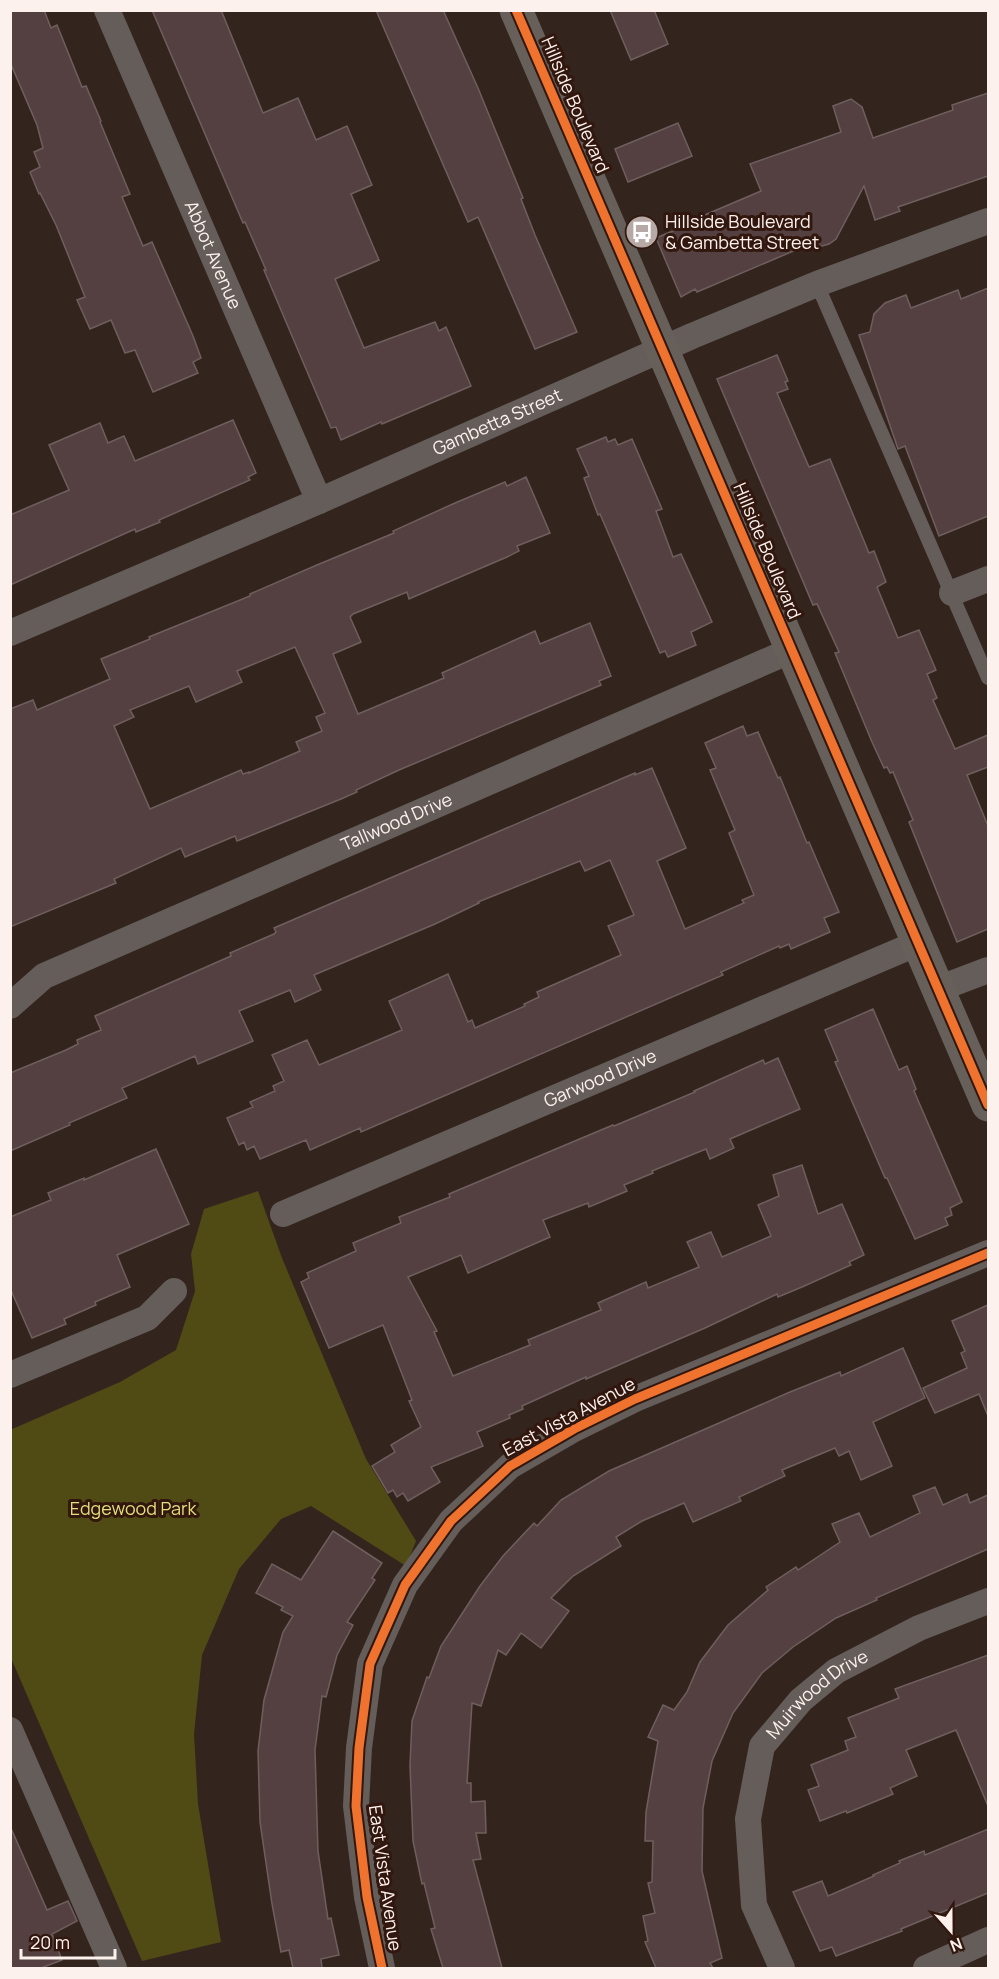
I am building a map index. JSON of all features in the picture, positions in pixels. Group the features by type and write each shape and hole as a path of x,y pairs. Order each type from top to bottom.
{"main road":[{"name":"Hillside Boulevard","path":"516,10 988,1105"}],"street":[{"name":"Abbot Avenue","path":"107,10 319,501"},
{"name":"Gambetta Street","path":"10,633 319,501 662,348 817,284 988,221"},
{"path":"952,593 988,579"},
{"name":"Tallwood Drive","path":"10,1006 44,976 792,650"},
{"name":"Garwood Drive","path":"284,1214 918,943"},
{"path":"938,989 988,970"},
{"name":"East Vista Avenue","path":"382,1968 367,1897 356,1806 370,1664 405,1586 451,1521 510,1466 574,1429 635,1399 988,1253"},
{"path":"10,1375 147,1318 174,1292"},
{"name":"Muirwood Drive","path":"782,1968 754,1905 748,1820 762,1746 801,1700 836,1671 919,1628 988,1601"},
{"path":"10,1730 114,1968"},
{"path":"926,1968 988,1940"}],"lane":[{"path":"817,284 988,678"}],"green space":[{"name":"Edgewood Park","path":"258,1191 282,1258 366,1459 416,1541 406,1566 311,1506 281,1519 239,1569 202,1655 194,1734 198,1804 221,1942 142,1961 11,1658 10,1430 120,1382 176,1350 195,1291 191,1254 204,1209"}],"building":[{"path":"10,10 44,10 51,28 57,25 82,87 86,86 130,194 122,197 143,246 152,242 193,336 201,358 193,362 198,373 153,392 135,350 125,353 111,320 90,329 77,300 85,297 56,225 30,172 40,167 34,152 43,148 37,125 10,62"},
{"path":"152,10 221,10 263,113 298,98 316,140 347,126 372,185 351,194 379,260 335,279 364,348 435,322 439,331 446,327 471,386 341,440 336,427 331,428 264,270 266,270 245,222 243,223"},
{"path":"376,10 443,10 478,88 523,198 521,199 535,235 577,332 535,349 478,217 468,222"},
{"path":"610,10 654,10 668,44 631,60"},
{"path":"988,93 988,176 898,207 900,211 875,220 864,186 836,239 829,244 822,246 810,244 697,292 695,289 681,297 656,238 761,191 750,164 841,132 833,106 851,99 862,107 873,138 953,110 952,105"},
{"path":"678,123 692,156 628,182 615,149"},
{"path":"988,288 988,516 939,536 905,446 898,449 859,335 870,332 874,314 885,303 906,295 911,308 958,290 961,299"},
{"path":"777,355 788,381 785,382 788,389 777,393 809,467 830,459 869,553 874,551 886,582 877,587 898,638 919,630 936,670 927,674 937,698 933,700 955,749 988,735 988,767 967,775 988,826 988,929 957,942 909,822 913,820 893,772 890,773 887,767 884,768 872,742 835,653 839,652 817,604 813,605 717,379"},
{"path":"233,420 256,473 248,477 250,480 159,520 160,522 136,532 135,529 10,585 10,515 69,490 49,445 100,423 108,443 124,436 135,461"},
{"path":"606,437 608,442 615,439 618,445 632,439 662,509 656,511 673,557 681,554 712,622 691,632 696,645 668,657 665,651 660,653 600,514 598,515 584,478 589,476 577,449"},
{"path":"526,477 550,533 517,546 519,551 507,557 409,599 407,592 353,614 350,617 361,642 333,654 358,714 444,678 442,673 535,631 540,644 590,623 611,676 599,681 601,685 399,770 341,799 237,841 235,836 185,857 181,848 114,879 116,883 10,927 10,709 33,700 37,710 110,679 101,659 394,533 393,531 455,503 505,482 507,486","holes":["295,647 325,713 316,717 322,731 296,742 300,751 249,773 243,774 241,770 150,809 114,726 134,717 130,710 189,686 196,702 242,682 237,671"]},
{"path":"743,726 747,736 758,732 839,912 824,918 830,932 791,949 789,944 780,948 779,946 721,972 723,975 361,1132 360,1128 310,1150 306,1140 260,1159 254,1146 247,1150 244,1142 239,1145 227,1118 253,1107 250,1102 275,1091 273,1086 284,1081 272,1055 307,1040 319,1065 402,1030 389,1001 448,974 468,1022 472,1020 475,1028 525,1006 524,1004 539,997 537,992 621,955 608,926 634,915 610,860 585,871 580,861 478,902 435,924 314,975 321,990 295,1002 290,990 239,1011 253,1041 198,1064 195,1056 122,1088 127,1098 10,1151 10,1073 66,1050 78,1044 77,1040 101,1030 95,1016 231,956 230,953 274,934 276,932 274,928 635,773 635,775 652,768 686,848 657,861 685,929 744,903 742,900 754,895 729,833 735,830 710,770 716,768 705,743"},
{"path":"873,1009 899,1070 907,1066 916,1089 914,1091 962,1202 950,1208 952,1215 945,1218 948,1225 915,1239 885,1178 835,1062 838,1061 825,1030"},
{"path":"778,1058 800,1109 730,1139 734,1148 710,1159 706,1149 624,1185 627,1191 589,1207 588,1203 543,1220 550,1237 468,1273 461,1255 408,1277 437,1331 434,1332 453,1376 530,1345 528,1340 601,1310 598,1303 646,1282 648,1288 699,1267 687,1242 711,1232 722,1257 771,1236 758,1205 779,1196 773,1175 802,1165 818,1214 842,1204 864,1255 849,1262 851,1265 802,1287 778,1297 777,1294 705,1328 522,1406 523,1409 509,1415 510,1418 477,1432 483,1446 431,1467 440,1482 408,1501 403,1493 397,1497 393,1490 388,1493 372,1466 395,1452 391,1445 421,1427 409,1401 412,1400 383,1325 329,1348 301,1282 309,1278 307,1273 356,1251 353,1243 401,1223 399,1217 450,1197 449,1194 695,1092 763,1060 765,1064"},
{"path":"156,1149 189,1224 117,1255 130,1287 64,1319 66,1324 32,1338 10,1288 10,1217 51,1200 48,1193"},
{"path":"988,1305 988,1416 979,1394 935,1413 923,1388 967,1368 961,1353 965,1351 952,1321"},
{"path":"903,1348 925,1398 873,1422 892,1466 861,1480 849,1451 839,1456 835,1448 782,1470 785,1476 739,1497 741,1501 693,1522 684,1503 642,1521 616,1537 621,1546 573,1576 551,1598 569,1611 541,1648 521,1633 506,1655 498,1650 481,1706 472,1703 467,1783 471,1783 471,1802 485,1801 486,1833 476,1833 481,1859 473,1860 502,1968 443,1968 431,1929 435,1928 424,1883 422,1884 413,1841 410,1765 412,1721 427,1677 429,1678 441,1646 480,1586 503,1556 534,1523 537,1526 561,1500 609,1471 790,1392 840,1372 841,1376"},
{"path":"935,1487 943,1505 967,1494 970,1503 988,1495 988,1549 836,1618 793,1647 762,1673 733,1713 712,1761 703,1808 702,1871 722,1958 710,1963 713,1968 656,1968 645,1942 648,1941 643,1916 655,1913 648,1883 652,1882 653,1841 645,1841 646,1812 658,1741 648,1737 663,1705 674,1710 687,1692 700,1662 728,1625 768,1590 766,1587 796,1567 798,1570 840,1542 832,1524 859,1513 870,1537 920,1513 913,1496"},
{"path":"333,1531 382,1563 372,1578 375,1580 347,1622 353,1625 337,1655 326,1697 322,1696 315,1750 318,1851 328,1919 331,1918 339,1955 321,1959 322,1968 293,1968 289,1950 281,1952 272,1904 260,1822 258,1751 264,1700 283,1632 293,1616 281,1610 283,1607 256,1593 272,1564 301,1580"},
{"path":"988,1655 988,1806 956,1730 906,1750 917,1776 890,1788 893,1794 847,1813 846,1811 820,1821 808,1790 819,1786 811,1765 848,1750 845,1741 856,1737 848,1718 899,1698 895,1689"},
{"path":"10,1826 47,1910 68,1901 77,1921 52,1934 62,1960 41,1968 10,1968"},
{"path":"988,1829 988,1893 901,1929 902,1931 836,1956 832,1947 820,1951 793,1892 822,1881 828,1896 874,1876 900,1863 899,1861 924,1851 925,1855"}],"cycle path":[{"path":"516,10 988,1105"},
{"path":"382,1968 367,1897 356,1806 359,1748 370,1664 405,1585 451,1521 510,1466 574,1429 635,1399 988,1253"}],"place":[{"name":"Hillside Boulevard & Gambetta Street","path":"642,232"}]}
